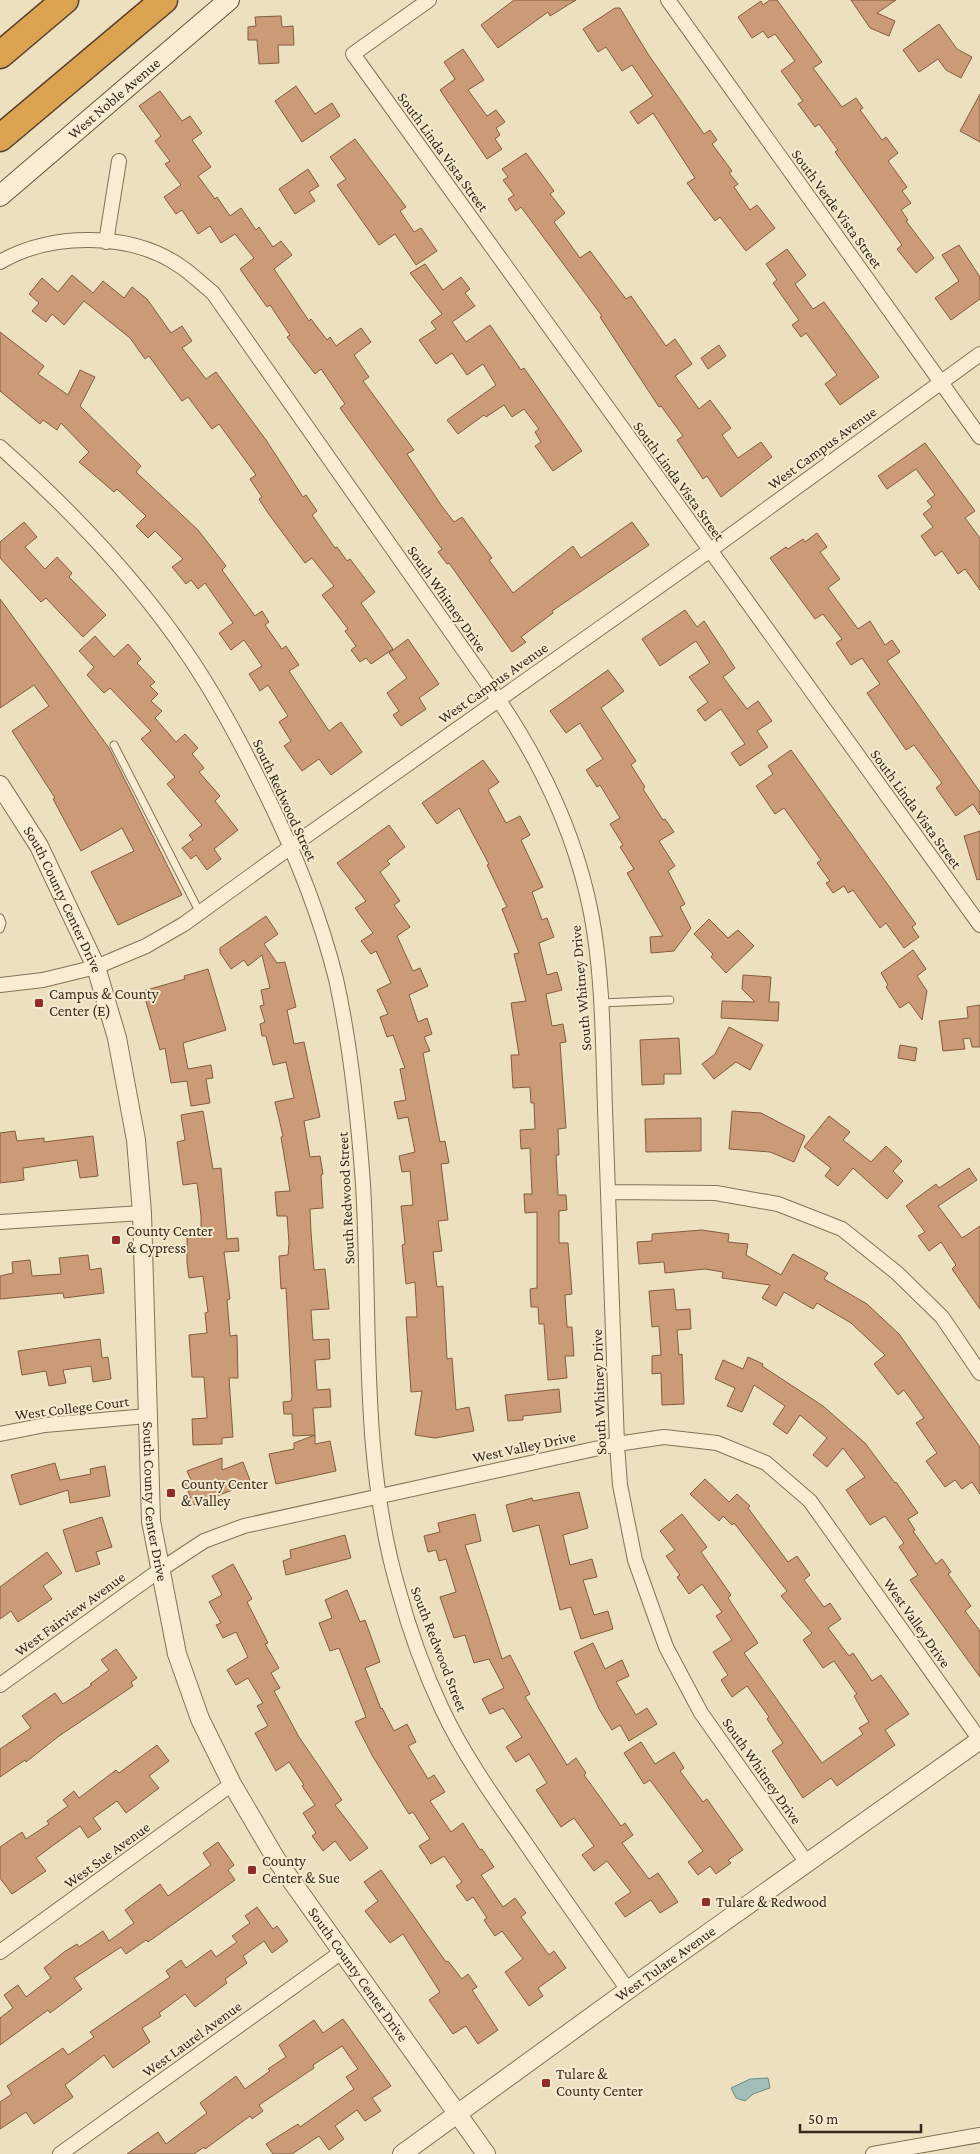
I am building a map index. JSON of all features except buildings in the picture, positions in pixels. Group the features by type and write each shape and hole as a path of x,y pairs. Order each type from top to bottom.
{"highway":[{"path":"0,55 66,0"},
{"path":"0,138 164,0"}],"main road":[{"name":"West Noble Avenue","path":"0,196 229,0"}],"street":[{"name":"South Linda Vista Street","path":"429,0 353,54 980,925"},
{"name":"South Verde Vista Street","path":"668,0 980,437"},
{"path":"106,242 118,161"},
{"name":"South Whitney Drive","path":"0,262 34,246 77,239 106,242 146,250 179,265 213,293 498,699 525,740 546,780 575,852 591,914 601,1003 617,1444 620,1485 635,1560 666,1648 701,1713 807,1864"},
{"name":"West Campus Avenue","path":"0,985 43,980 96,967 146,946 200,913 498,699 709,551 980,354"},
{"name":"South Redwood Street","path":"0,447 47,489 96,540 126,574 189,657 235,731 292,846 335,976 353,1069 363,1186 372,1451 383,1529 396,1584 412,1633 442,1709 483,1782 628,1990"},
{"name":"South County Center Drive","path":"0,785 39,846 96,967 117,1038 136,1140 142,1212 151,1521 177,1654 200,1719 232,1784 276,1859 486,2154"},
{"path":"609,1192 716,1193 778,1204 842,1229 896,1273 942,1318 980,1373"},
{"path":"0,1222 142,1212"},
{"name":"West College Court","path":"0,1434 46,1425 147,1416"},
{"name":"West Valley Drive","path":"160,1570 204,1542 244,1526 617,1444 664,1437 716,1443 766,1463 810,1501 980,1740"},
{"name":"West Fairview Avenue","path":"0,1685 160,1570"},
{"name":"West Tulare Avenue","path":"402,2154 628,1990 980,1740"},
{"name":"West Sue Avenue","path":"0,1952 232,1784"},
{"name":"West Laurel Avenue","path":"60,2154 343,1951"},
{"path":"873,2154 980,2135"}],"lane":[{"path":"114,746 200,913"},
{"path":"0,918 2,923 0,929"},
{"path":"601,1003 670,1000"}],"water":[{"path":"768,2078 770,2088 753,2094 745,2101 736,2098 731,2088 750,2079"}],"place":[{"name":"Campus & County Center (E)","path":"39,1003"},
{"name":"County Center & Cypress","path":"116,1240"},
{"name":"County Center & Valley","path":"171,1493"},
{"name":"County Center & Sue","path":"252,1870"},
{"name":"Tulare & Redwood","path":"706,1902"},
{"name":"Tulare & County Center","path":"546,2083"}]}
